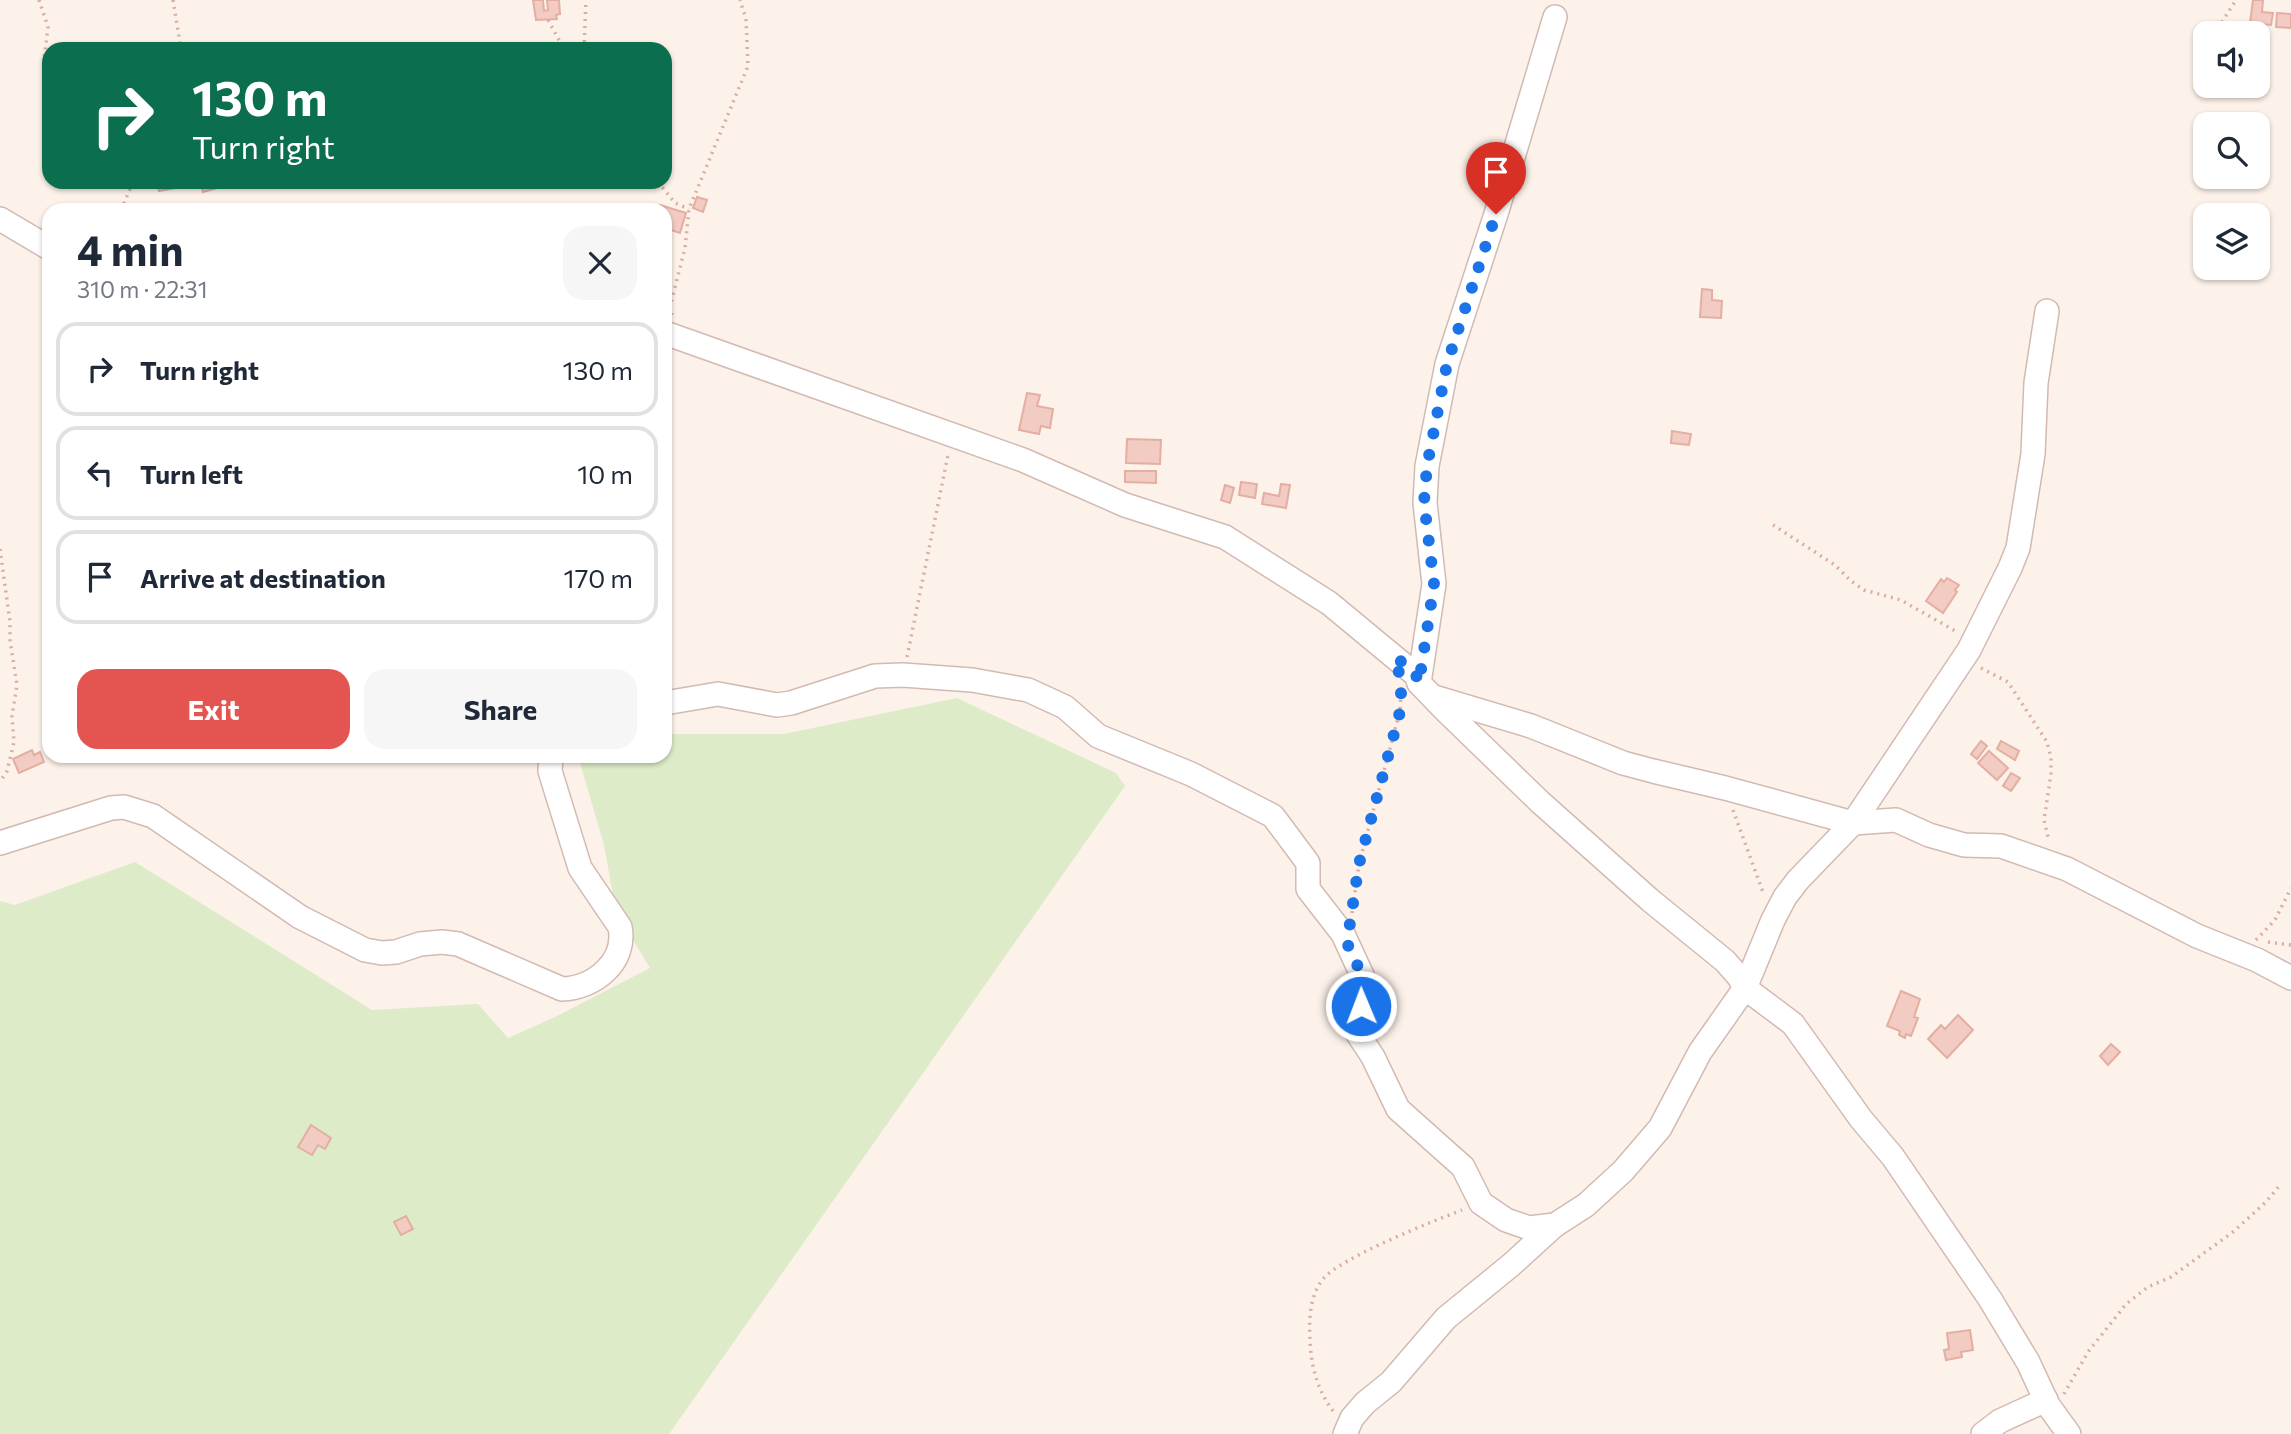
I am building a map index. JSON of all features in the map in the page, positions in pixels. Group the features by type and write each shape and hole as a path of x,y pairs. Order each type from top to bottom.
{"street":[{"path":"1426,689 1434,584 1424,502 1427,466 1447,364 1496,214 1555,17"},
{"path":"0,219 42,244"},
{"path":"1345,1431 1365,1403 1391,1382 1446,1318 1555,1225 1586,1205 1623,1171 1660,1128 1700,1052 1745,988 1773,920 1798,880 1853,823 1969,650 2018,548 2033,454 2035,383 2047,312"},
{"path":"672,335 1023,460 1125,505 1211,532 1236,543 1329,603 1416,675 1426,689 1539,802 1650,900 1725,961 1739,976 1745,988 1793,1024 1861,1119 1893,1157 1990,1299 2028,1362 2049,1405 2069,1434"},
{"path":"672,702 718,694 777,705 875,677 903,675 972,680 1028,690 1065,707 1098,736 1191,774 1273,816 1308,863 1308,889 1343,934 1366,984 1356,1021 1358,1034 1373,1056 1398,1109 1463,1167 1481,1203 1506,1220 1529,1227 1555,1225"},
{"path":"1426,689 1623,762 1853,823 1896,820 1908,827 1964,845 2001,846 2067,869 2197,936 2257,960 2291,978"},
{"path":"0,843 111,808 124,807 142,811 170,826 300,917 365,950 382,953 396,952 420,944 458,944 562,989 576,989 599,976 612,964 620,953 622,935 620,927 580,868 550,771 551,763"},
{"path":"1983,1434 2000,1420 2049,1405"}],"path":[{"path":"40,0 48,27 46,42"},
{"path":"173,0 180,42"},
{"path":"584,42 586,0"},
{"path":"672,299 685,248 689,209 748,66 746,19 740,0"},
{"path":"2222,21 2236,0"},
{"path":"548,20 560,42"},
{"path":"664,189 675,203 689,209"},
{"path":"903,675 952,436"},
{"path":"1773,525 1835,565 1864,590 1901,600 2008,682 2047,742 2051,774 2045,820 2049,840 2067,869"},
{"path":"0,549 17,685 12,716 14,742 8,771 0,782"},
{"path":"1347,943 1359,864 1401,708 1401,684 1396,657"},
{"path":"1725,788 1773,920"},
{"path":"2254,942 2282,910 2291,888"},
{"path":"2049,1405 2076,1377 2088,1352 2126,1304 2148,1287 2171,1277 2224,1239 2266,1202 2280,1185"},
{"path":"1345,1431 1326,1402 1311,1366 1309,1322 1312,1300 1323,1279 1342,1264 1481,1203"}],"green space":[{"path":"957,698 1116,773 1125,786 669,1434 0,1434 0,901 15,905 135,862 372,1010 478,1004 508,1038 650,968 616,912 604,845 580,763 672,763 672,734 784,734"}],"building":[{"path":"533,0 543,0 544,11 548,10 547,0 559,0 560,14 556,15 557,19 536,20"},
{"path":"2253,0 2263,0 2262,12 2273,13 2271,25 2270,21 2250,21"},
{"path":"2277,13 2291,14 2291,28 2276,27"},
{"path":"697,197 707,200 703,212 693,208"},
{"path":"672,209 686,213 680,233 672,230"},
{"path":"1702,289 1712,290 1712,300 1722,301 1721,318 1700,317"},
{"path":"1027,393 1040,395 1037,406 1053,409 1050,428 1041,426 1039,434 1019,430"},
{"path":"1672,431 1691,434 1689,445 1671,443"},
{"path":"1127,439 1161,440 1160,464 1126,463"},
{"path":"1125,471 1156,471 1156,483 1125,482"},
{"path":"1241,482 1257,484 1255,498 1239,495"},
{"path":"1281,484 1290,485 1286,508 1262,504 1264,493 1279,496"},
{"path":"1225,485 1234,488 1230,503 1221,500"},
{"path":"1947,578 1959,585 1943,613 1926,601 1941,579 1944,582"},
{"path":"1981,741 1987,746 1977,759 1971,754"},
{"path":"2001,741 2019,751 2015,760 1997,749"},
{"path":"32,750 34,755 40,752 42,763 19,773 13,759"},
{"path":"1989,751 2008,768 1997,780 1978,763"},
{"path":"2011,773 2020,778 2011,791 2003,786"},
{"path":"1901,991 1920,999 1914,1017 1918,1018 1911,1036 1906,1034 1905,1038 1899,1035 1900,1031 1887,1026"},
{"path":"1958,1015 1973,1030 1947,1058 1928,1039 1941,1025 1945,1029"},
{"path":"2111,1044 2120,1052 2108,1065 2100,1056"},
{"path":"311,1125 331,1138 325,1149 318,1145 312,1155 298,1147"},
{"path":"406,1216 413,1229 401,1235 394,1222"},
{"path":"1970,1330 1973,1350 1961,1352 1962,1357 1946,1360 1944,1350 1949,1349 1947,1333"}],"route":[{"path":"1361,1006 1366,984 1347,943 1359,864 1401,708 1401,684 1396,657 1416,675 1419,683 1434,584 1424,502 1427,466 1447,364 1496,214"}]}
